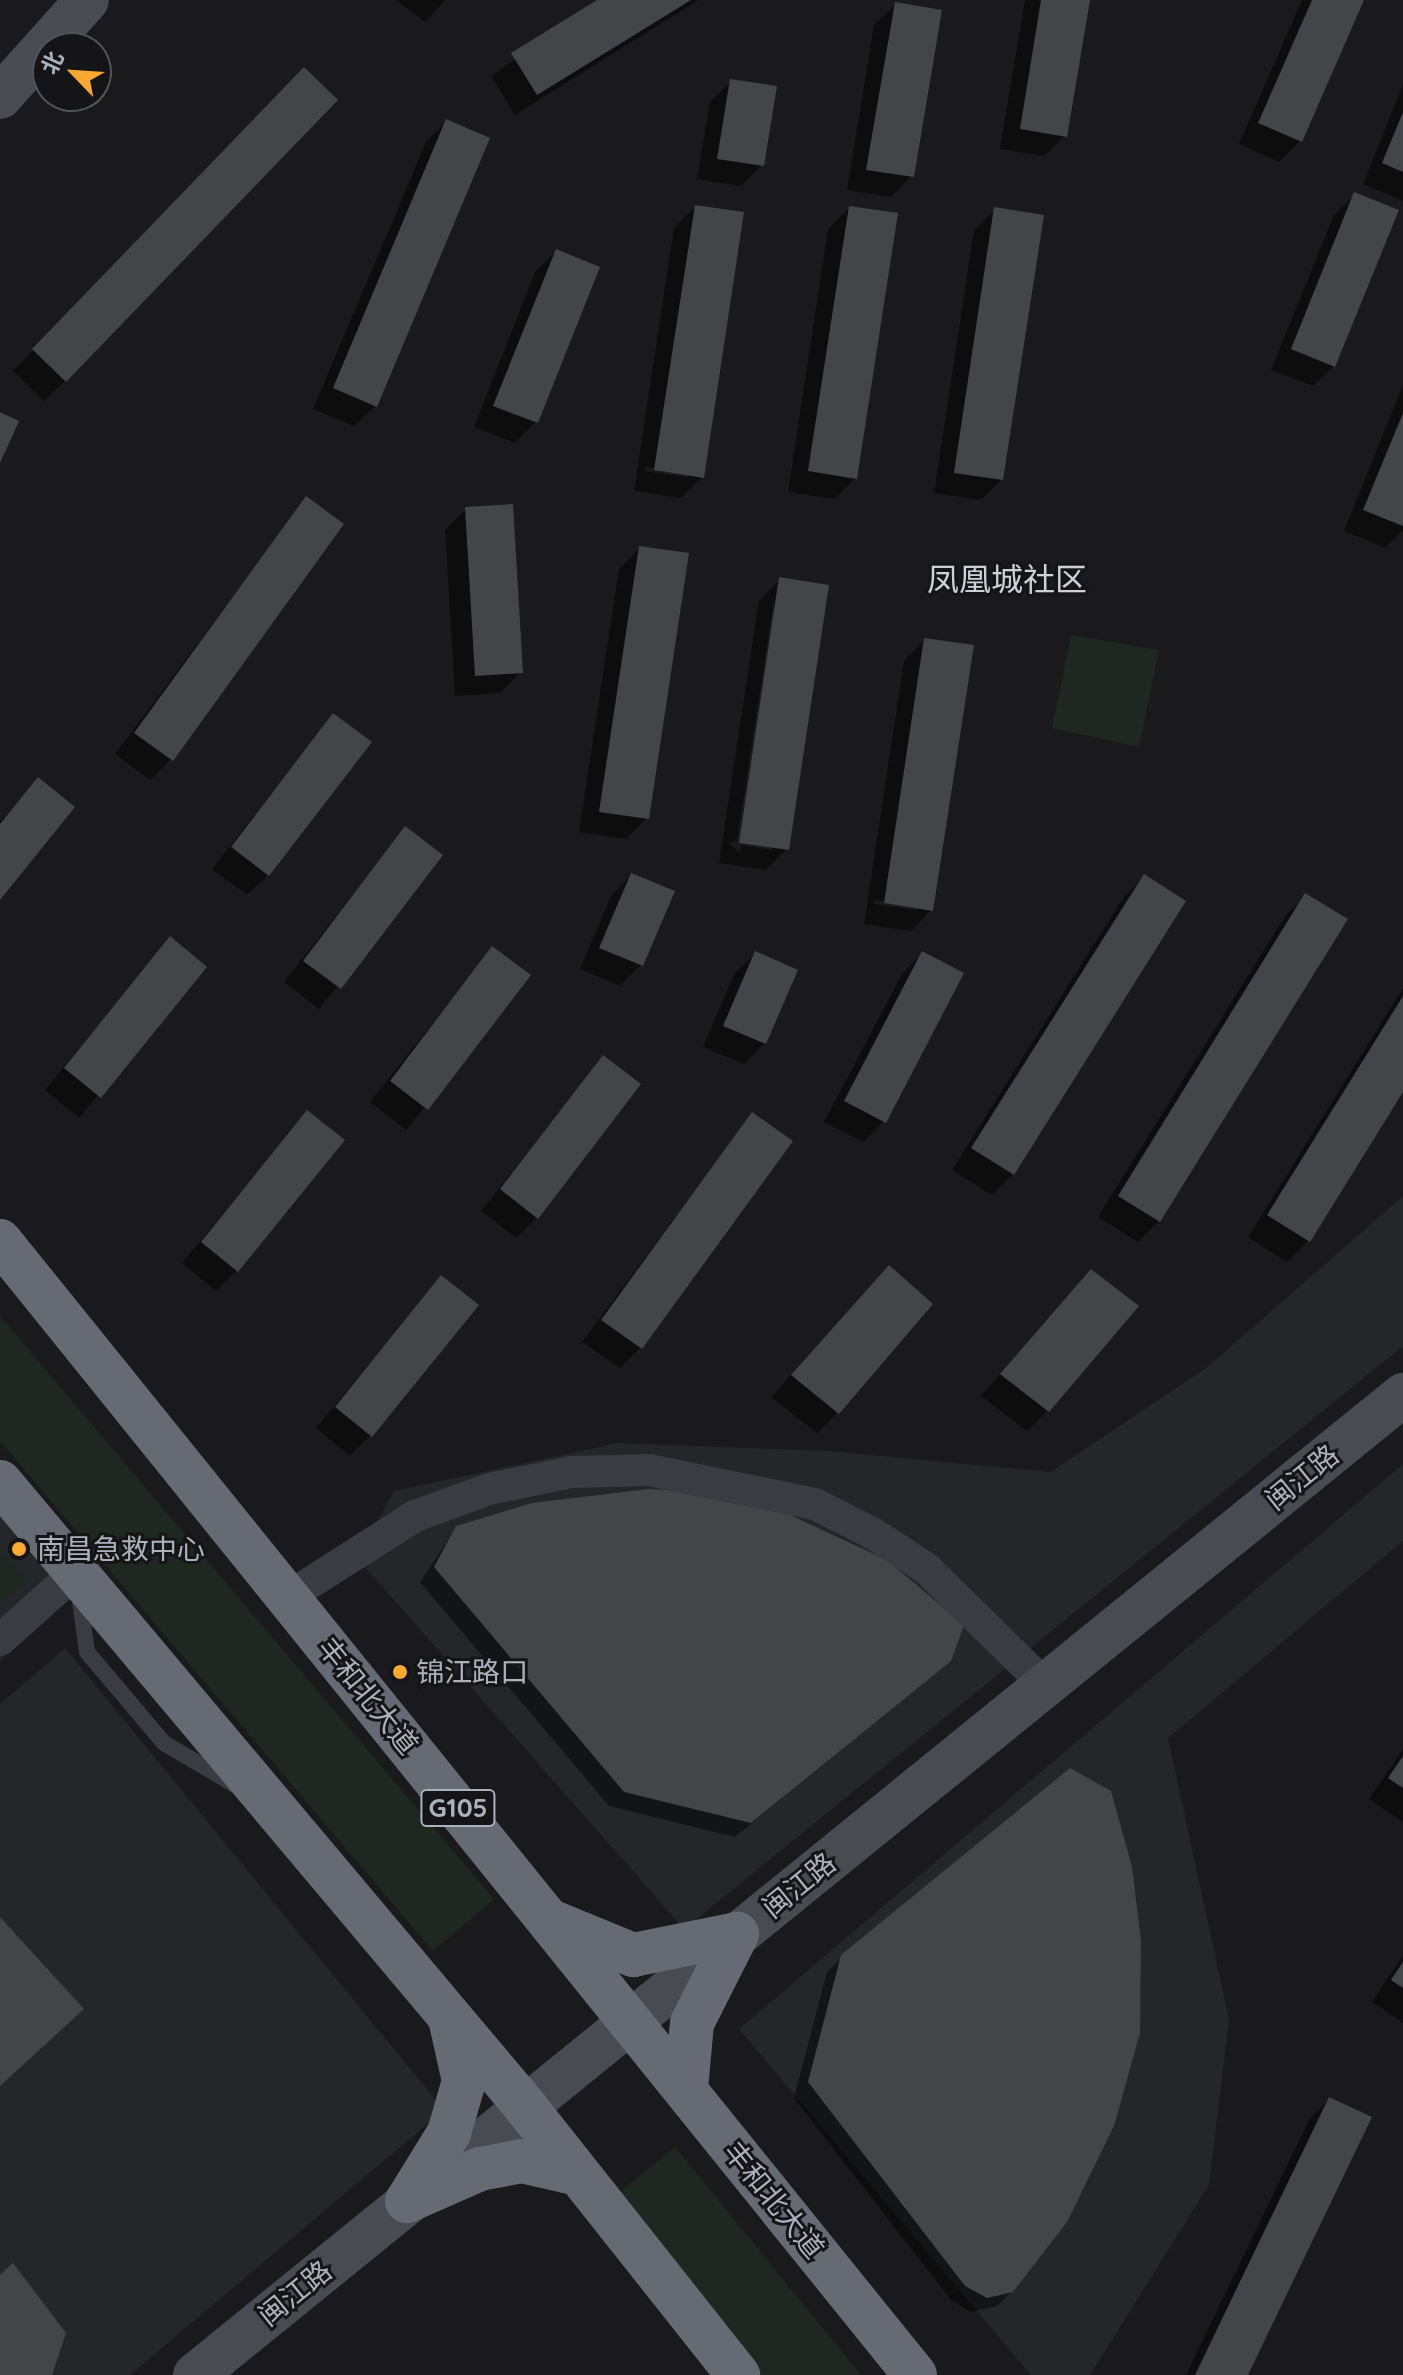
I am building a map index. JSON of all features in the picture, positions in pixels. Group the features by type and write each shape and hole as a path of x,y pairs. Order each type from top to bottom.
{"highway":[{"name":"丰和北大道","path":"0,1241 915,2375"},
{"path":"0,1482 524,2105 738,2375"},
{"path":"550,1921 633,1955 737,1934"},
{"path":"686,2089 692,2023 737,1934"},
{"path":"407,2201 449,2133 464,2081 450,2017"},
{"path":"407,2201 480,2169 522,2161 578,2174"}],"street":[{"path":"0,97 87,0"},
{"name":"闽江路","path":"195,2375 524,2105 1403,1395"},
{"path":"288,1597 415,1516 489,1489 572,1472 649,1470 815,1504 874,1534 927,1569 1045,1685"},
{"path":"0,1640 76,1572"}],"shaded area":[{"path":"1071,635 1159,650 1139,747 1052,728"},
{"path":"1403,1196 1403,1346 684,1929 357,1558 394,1491 617,1443 829,1451 1051,1472 1206,1368"},
{"path":"0,1316 494,1899 433,1951 0,1441"},
{"path":"1403,1464 1403,1541 1168,1738 1229,2020 1209,2185 1090,2375 1031,2375 739,2029"},
{"name":"南昌急救中心","path":"0,1506 77,1592 0,1661"},
{"path":"0,1549 26,1580 0,1603"},
{"path":"65,1648 444,2110 130,2375 0,2375 0,1704"},
{"path":"675,2147 861,2375 757,2375 613,2198"}],"building":[{"path":"597,0 691,0 537,95 511,53"},
{"path":"1041,0 1090,0 1067,137 1020,129"},
{"path":"1312,0 1364,0 1302,142 1258,123"},
{"path":"895,2 942,10 914,177 866,170"},
{"path":"304,67 338,100 66,382 32,349"},
{"path":"730,79 777,86 764,166 717,159"},
{"path":"1403,112 1403,172 1382,163"},
{"path":"446,119 490,138 377,407 333,388"},
{"path":"1354,192 1399,210 1335,367 1291,349"},
{"path":"695,205 744,212 704,478 654,470"},
{"path":"849,206 898,213 857,479 808,471"},
{"path":"994,207 1044,215 1003,480 954,473"},
{"path":"556,249 600,267 538,423 493,406"},
{"path":"0,412 19,421 0,463"},
{"path":"1403,413 1403,526 1363,510"},
{"path":"306,496 344,524 173,761 134,733"},
{"path":"513,504 523,673 475,676 465,507"},
{"path":"639,546 689,553 649,819 599,812"},
{"path":"779,577 829,585 789,850 739,843"},
{"path":"924,638 974,645 933,911 884,903"},
{"path":"333,713 372,742 269,876 231,847"},
{"path":"38,777 75,807 0,900 0,824"},
{"path":"405,826 443,855 341,989 303,961"},
{"path":"631,873 675,891 643,966 599,948"},
{"path":"1144,874 1186,901 1014,1175 971,1148"},
{"path":"1305,893 1348,919 1160,1222 1118,1196"},
{"path":"170,936 207,967 101,1098 64,1068"},
{"path":"492,946 531,975 428,1110 390,1081"},
{"path":"755,951 798,970 766,1044 723,1026"},
{"path":"922,951 964,973 886,1123 844,1101"},
{"path":"1403,996 1403,1092 1310,1242 1267,1215"},
{"path":"603,1055 641,1084 538,1219 500,1189"},
{"path":"307,1110 345,1140 238,1272 201,1242"},
{"path":"752,1112 793,1141 642,1349 601,1320"},
{"path":"889,1265 933,1304 839,1414 791,1375"},
{"path":"1091,1269 1139,1306 1049,1412 1000,1374"},
{"path":"441,1275 479,1305 372,1437 335,1407"},
{"path":"648,1489 697,1491 790,1515 887,1560 964,1625 951,1661 751,1823 624,1792 434,1567 456,1526 532,1503"},
{"path":"1403,1756 1403,1788 1388,1778"},
{"path":"1070,1768 1111,1791 1132,1867 1141,1940 1140,2033 1114,2126 1067,2222 1013,2292 987,2298 965,2286 808,2082 841,1955"},
{"path":"0,1917 84,2009 0,2086"},
{"path":"1403,1962 1403,1988 1391,1980"},
{"path":"1329,2097 1372,2117 1248,2375 1195,2375"},
{"path":"13,2263 66,2333 52,2375 0,2375 0,2275"}],"place":[{"name":"南昌急救中心","path":"19,1549"},
{"name":"锦江路口","path":"400,1672"}],"district":[{"name":"凤凰城社区","path":"1007,579"}]}
